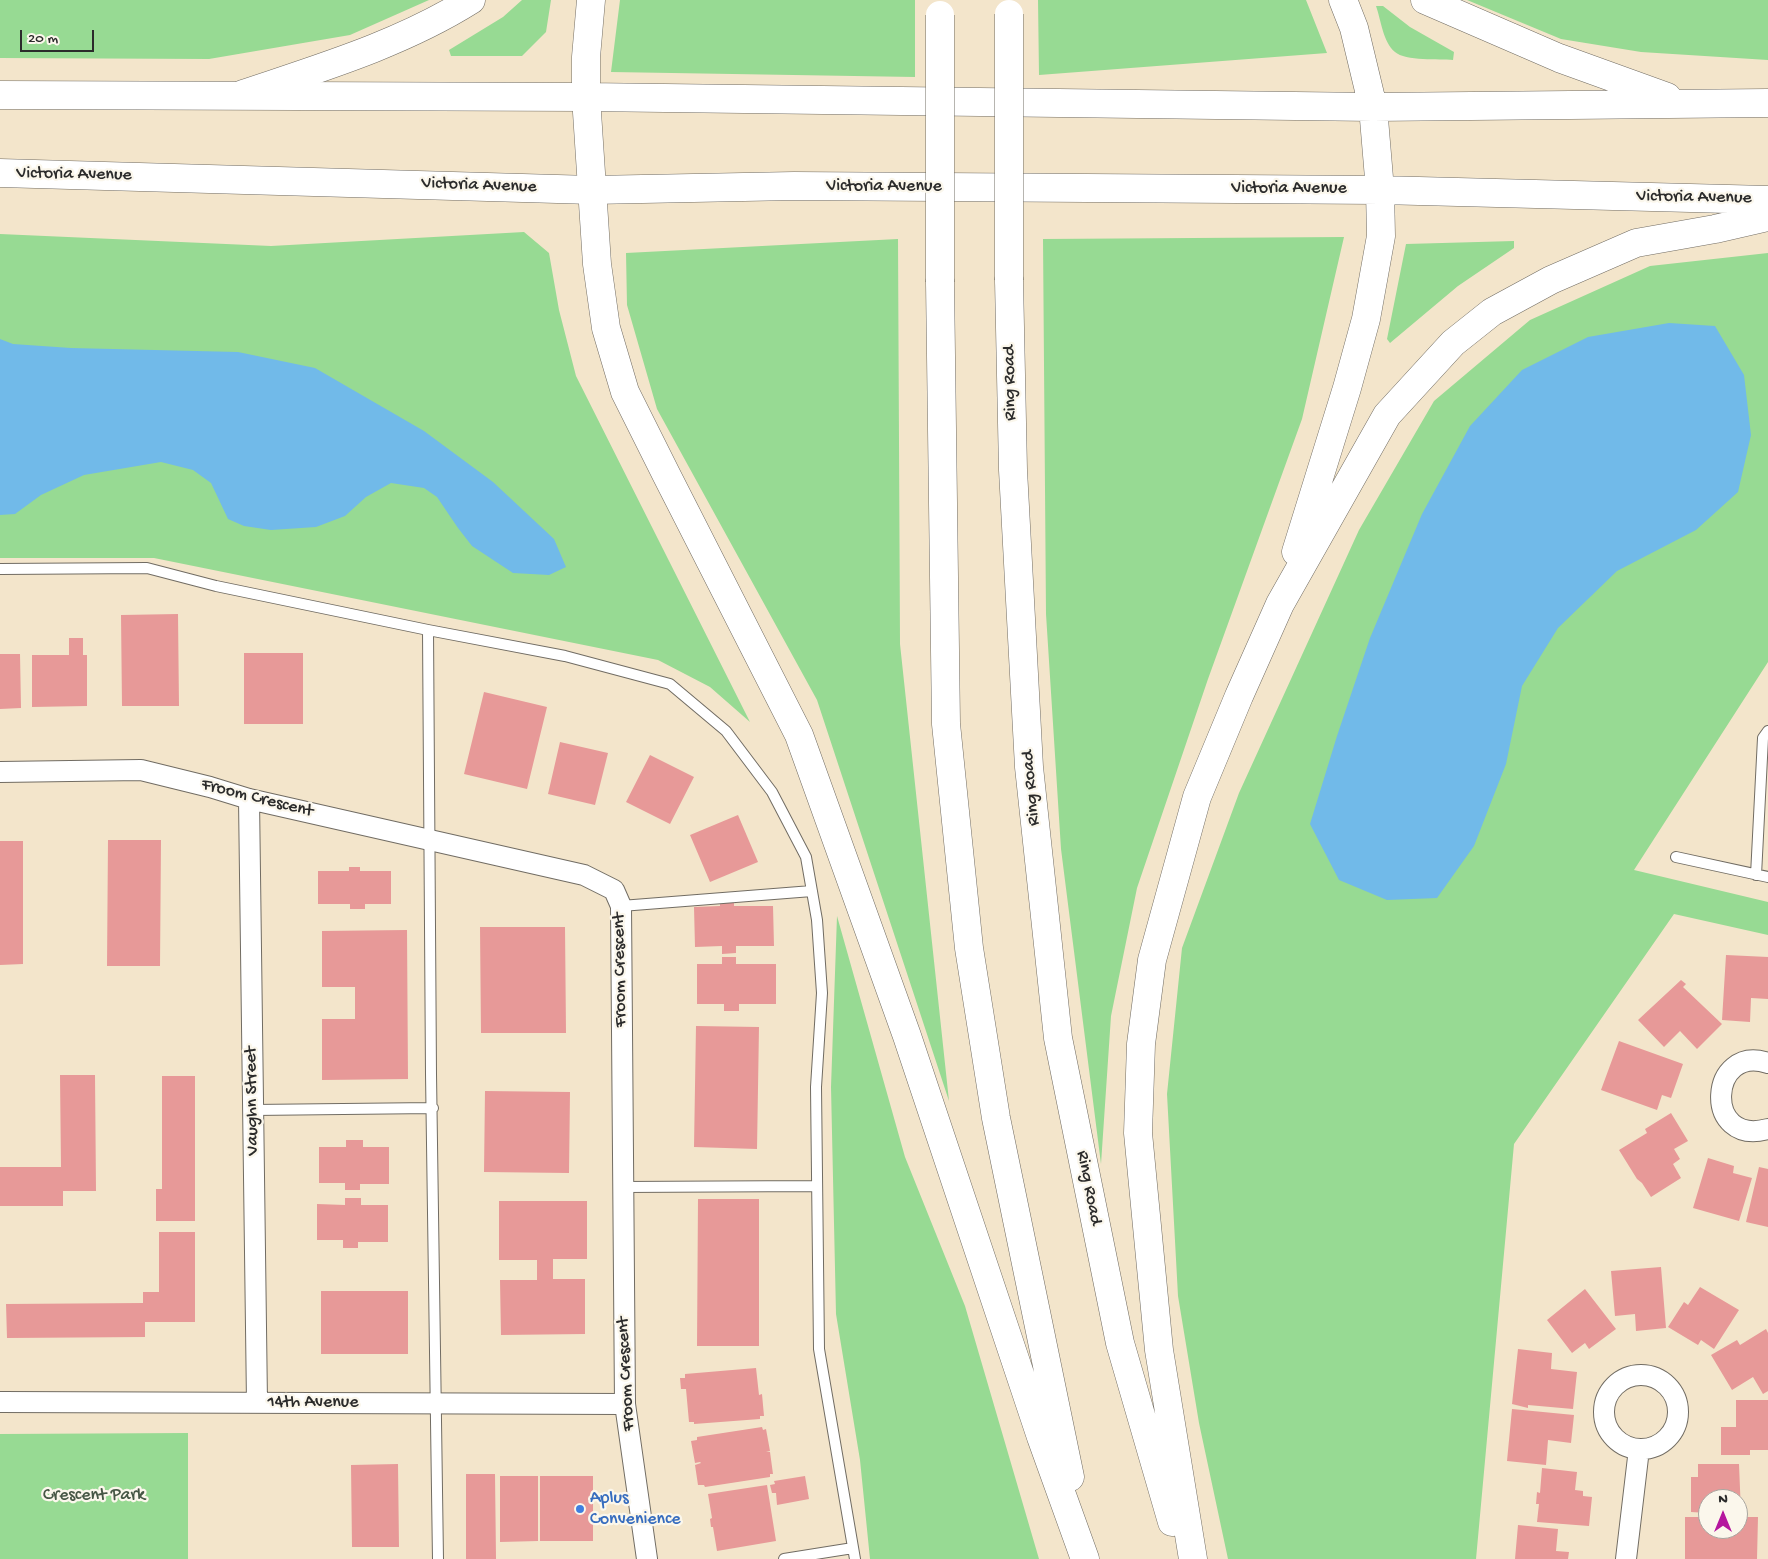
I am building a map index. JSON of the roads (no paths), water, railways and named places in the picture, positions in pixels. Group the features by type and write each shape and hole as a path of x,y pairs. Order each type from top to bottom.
{"main road":[{"path":"243,94 331,64 390,41 444,17 470,0"},
{"path":"591,0 586,57 586,97 597,264 606,328 625,392 799,735 907,1036 1041,1437 1086,1559"},
{"path":"1280,604 1347,388 1366,319 1381,236 1380,190 1372,107 1354,28 1343,0"},
{"path":"1425,0 1559,58 1682,103"},
{"name":"Ring Road","path":"1009,7 1009,280 1013,470 1029,767 1058,1038 1120,1343 1183,1559"},
{"path":"940,8 940,282 946,724 969,948 996,1118 1086,1559"},
{"path":"0,95 243,94 1372,107 1768,103"},
{"name":"Victoria Avenue","path":"0,173 592,190 804,186 1380,190 1768,200"},
{"path":"1193,1559 1159,1350 1138,1134 1141,1044 1152,960 1197,797 1238,696 1280,604 1387,414 1453,343 1492,312 1542,285 1636,244 1768,217"}],"street":[{"name":"Froom Crescent","path":"0,772 141,770 250,799 584,876 614,890 621,906 625,1404 647,1559"},
{"name":"Vaughn Street","path":"250,799 257,1403"},
{"path":"1768,1064 1762,1061 1750,1061 1739,1064 1730,1071 1723,1081 1720,1093 1720,1104 1725,1116 1733,1124 1744,1130 1756,1132 1768,1129"},
{"name":"14th Avenue","path":"0,1402 625,1404"},
{"path":"1626,1559 1639,1449"}],"lane":[{"path":"0,569 147,568 216,586 565,656 670,684 726,730 772,792 806,857 817,920 822,993 816,1087 819,1349 855,1559"},
{"path":"428,630 438,1559"},
{"path":"1756,875 1763,738 1768,731"},
{"path":"1676,857 1768,877"},
{"path":"621,906 812,891"},
{"path":"253,1110 433,1108"},
{"path":"623,1187 816,1186"},
{"path":"784,1559 853,1548"}],"water":[{"path":"1669,323 1715,326 1744,375 1751,435 1738,492 1696,530 1617,571 1558,628 1522,686 1506,764 1474,846 1437,898 1387,900 1339,880 1310,824 1370,638 1422,514 1470,426 1522,370 1588,337"},
{"path":"0,339 13,344 71,348 238,352 315,368 424,431 493,482 554,539 566,567 549,575 513,573 472,546 437,497 424,488 391,483 366,497 345,516 316,527 271,530 244,526 228,519 211,483 193,470 161,462 84,475 41,495 15,514 0,515"}],"place":[{"name":"Aplus Convenience","path":"580,1509"}],"park label":[{"name":"Crescent Park","path":"94,1496"}]}
